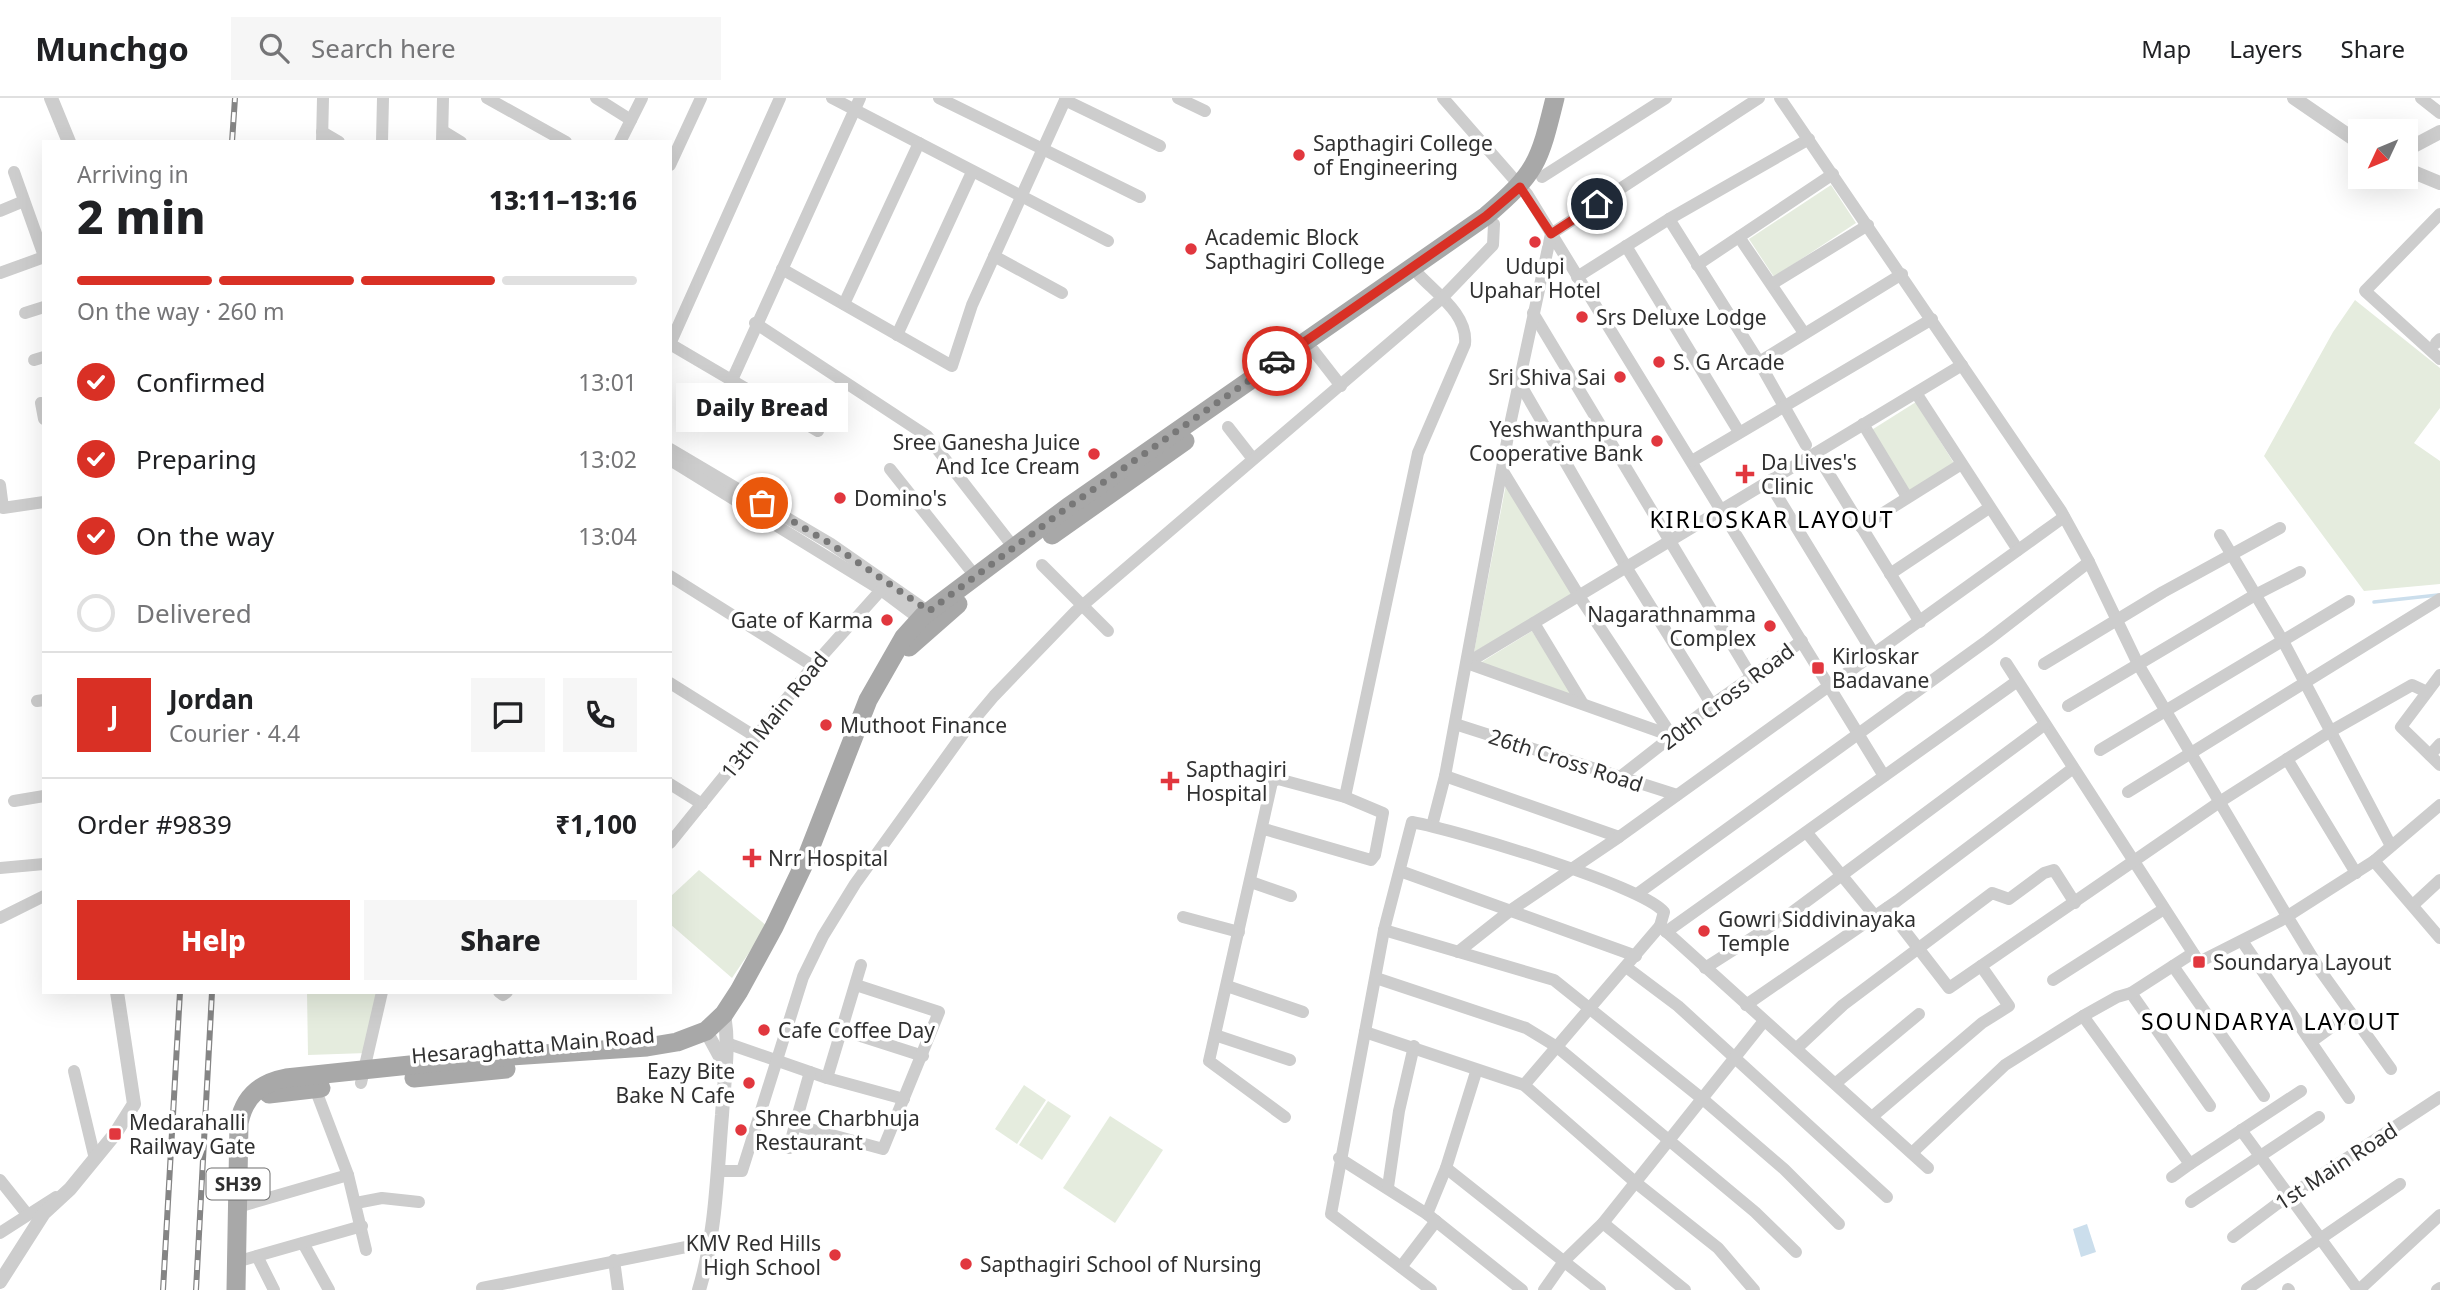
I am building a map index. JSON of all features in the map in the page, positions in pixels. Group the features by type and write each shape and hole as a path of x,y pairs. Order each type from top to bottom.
{"main road":[{"path":"1523,191 1562,99"},
{"path":"719,1032 799,874 886,664 904,637 1419,275 1490,220 1542,177 1550,158 1562,99"},
{"path":"929,620 976,577 1068,507 1490,220"},
{"name":"Hesaraghatta Main Road","path":"236,1290 240,1123 243,1102 267,1082 313,1082 362,1077 467,1059 647,1047 719,1032"}],"street":[{"path":"51,98 68,140"},
{"path":"322,137 323,98"},
{"path":"382,140 383,98"},
{"path":"442,136 443,98"},
{"path":"487,98 562,140"},
{"path":"596,98 631,120"},
{"path":"621,140 642,98"},
{"path":"672,161 701,98"},
{"path":"672,340 780,98"},
{"path":"832,98 857,103 919,143 1020,198 1108,241"},
{"path":"939,98 1140,197"},
{"path":"1178,98 1205,111"},
{"path":"1443,98 1523,191 1551,234 1884,776"},
{"path":"1542,177 1666,98"},
{"path":"1432,826 1446,776 1519,382 1551,234 1759,98"},
{"path":"1780,98 1902,274 2064,517 2090,562 2138,664 2287,916 2391,1069"},
{"path":"2294,98 2348,135"},
{"path":"2420,98 2440,113"},
{"path":"782,269 952,366 972,305 1066,99 1160,146"},
{"path":"732,380 755,323 857,103"},
{"path":"2418,144 2440,132"},
{"path":"1577,277 1669,219 1809,139"},
{"path":"844,304 919,143"},
{"path":"14,172 42,251"},
{"path":"897,335 972,172"},
{"path":"1697,265 1833,174"},
{"path":"2418,174 2440,183"},
{"path":"0,211 24,201"},
{"path":"2440,214 2365,291 2440,359"},
{"path":"1669,219 1920,622"},
{"path":"718,1171 742,1171 803,977 822,936 855,884 994,696 1082,606 1441,299 1493,244 1490,220"},
{"path":"1772,284 1868,225"},
{"path":"1739,237 1804,333"},
{"path":"1626,246 1740,432"},
{"path":"994,256 1062,293"},
{"path":"0,273 42,258"},
{"path":"1759,362 1902,274"},
{"path":"1345,797 1418,453 1465,344 1466,333 1461,320 1419,275"},
{"path":"25,313 42,308"},
{"path":"1533,313 1668,542 1751,676"},
{"path":"1692,461 1932,319"},
{"path":"755,323 927,436 1015,549"},
{"path":"672,345 818,431"},
{"path":"1313,350 1341,386"},
{"path":"1467,663 1769,481 1811,449 1863,424 1962,365"},
{"path":"1519,382 1626,567 1712,705"},
{"path":"1916,393 1960,465 2018,550"},
{"path":"41,403 42,408"},
{"path":"1863,424 1907,497"},
{"path":"1228,427 1253,459"},
{"path":"672,450 831,544 929,620"},
{"path":"672,461 929,620"},
{"path":"1861,527 1960,465"},
{"path":"890,469 976,577"},
{"path":"1503,470 1579,596 1672,736"},
{"path":"1769,481 1875,656"},
{"path":"0,485 3,508 42,502"},
{"path":"1890,574 1989,508"},
{"path":"1458,952 1511,910 1619,837 1829,685 1875,656 2064,517"},
{"path":"2044,664 2116,620 2280,528"},
{"path":"2220,535 2283,641 2391,846"},
{"path":"1637,894 2090,562"},
{"path":"1042,565 1108,631"},
{"path":"2068,706 2255,595 2300,572"},
{"path":"672,577 813,666"},
{"name":"13th Main Road","path":"672,841 813,666 881,590"},
{"path":"2129,792 2440,599"},
{"path":"2100,750 2166,708 2349,601"},
{"path":"1534,623 1583,704"},
{"name":"20th Cross Road","path":"1620,777 1712,705 1801,641"},
{"path":"1467,663 1672,736"},
{"path":"2006,663 2199,962 2287,916 2374,862 2440,805"},
{"path":"2440,675 2401,727 2440,765"},
{"path":"1524,1085 1626,967 1663,929 1807,833 2016,682"},
{"path":"672,684 756,737"},
{"path":"1887,908 1949,988 2287,758 2412,685 2427,692"},
{"name":"26th Cross Road","path":"1455,724 1677,795"},
{"path":"1705,968 1791,913 2044,725"},
{"path":"2430,755 2440,744"},
{"path":"2287,758 2356,873"},
{"path":"1746,1005 1887,908 2072,769"},
{"path":"1446,776 1619,837"},
{"path":"1264,829 1371,860 1375,855 1383,813 1345,797 1275,779 1214,1035 1210,1063 1285,1117"},
{"path":"672,785 702,804"},
{"path":"14,801 42,796"},
{"path":"1431,1290 1331,1214 1339,1158 1384,930 1412,822 1569,869 1637,894 1657,904 1664,912 1663,929"},
{"path":"1807,833 1875,916"},
{"path":"2374,862 2440,938"},
{"path":"0,868 42,864"},
{"path":"1797,1048 1843,1005 1992,893 2009,899 2044,873 2054,870 2076,903"},
{"path":"1399,872 1636,956"},
{"path":"2413,905 2440,880"},
{"path":"1251,882 1291,896"},
{"path":"0,918 42,897"},
{"path":"2053,980 2164,909"},
{"path":"1183,917 1239,932"},
{"path":"1663,929 1914,1151 1928,1168"},
{"path":"1384,930 1553,980 1701,1098 1784,1169 1839,1224"},
{"path":"2242,941 2350,1098"},
{"path":"1914,1151 2006,1065 2083,1016 2131,993 2193,953"},
{"path":"827,1078 861,965"},
{"path":"1873,1116 1982,1023 2009,1006 1981,966"},
{"path":"2174,966 2264,1096"},
{"path":"1626,967 1678,1006 1886,1197"},
{"path":"1376,978 1526,1028 1557,1048 1755,1212 1796,1252"},
{"path":"795,1125 883,1149 939,1012 856,985"},
{"path":"1227,986 1303,1012"},
{"path":"2131,993 2210,1106"},
{"path":"0,1282 44,1213 95,1159 134,1104 117,994"},
{"path":"362,1077 382,994"},
{"path":"2311,1042 2351,1013"},
{"path":"1836,1083 1919,1014"},
{"path":"2083,1016 2190,1164"},
{"path":"1544,1290 1565,1260 1603,1223 1765,1021"},
{"path":"842,1030 923,1056"},
{"path":"719,1032 777,1061 904,1099"},
{"path":"699,1290 711,1242 718,1171 725,1066 719,1032"},
{"path":"1365,1032 1414,1046 1476,1072 1524,1085 1635,1182 1718,1248 1754,1290"},
{"path":"1214,1035 1290,1060"},
{"path":"1388,1187 1399,1111 1414,1046"},
{"path":"74,1071 95,1159"},
{"path":"789,1147 810,1072"},
{"path":"1401,1267 1432,1217 1476,1072"},
{"path":"313,1082 348,1175 366,1250"},
{"path":"2172,1177 2301,1091"},
{"name":"1st Main Road","path":"2233,1237 2289,1196 2440,1097"},
{"path":"2191,1202 2319,1117"},
{"path":"2241,1130 2359,1290 2440,1215"},
{"path":"1339,1158 1432,1217 1522,1290"},
{"path":"1446,1168 1600,1290"},
{"path":"238,1207 348,1175"},
{"path":"0,1180 27,1214"},
{"path":"2247,1289 2322,1241 2400,1184"},
{"path":"0,1233 69,1189"},
{"path":"356,1203 382,1198 419,1202"},
{"path":"1603,1223 1685,1290"},
{"path":"236,1262 362,1226"},
{"path":"482,1288 711,1242"},
{"path":"303,1243 329,1290"},
{"path":"257,1256 274,1290"},
{"path":"614,1260 618,1290"}],"shaded area":[{"path":"1831,185 1856,223 1774,277 1749,239"},
{"path":"2355,300 2440,368 2440,408 2414,443 2440,461 2440,584 2364,591 2264,456 2333,332"},
{"path":"1916,402 1955,465 1908,493 1870,431"},
{"path":"1506,484 1572,595 1474,652"},
{"path":"1532,631 1574,697 1480,663"},
{"path":"699,870 767,926 732,978 672,926 672,895"},
{"path":"307,994 378,994 367,1053 308,1055"},
{"path":"1024,1085 1046,1100 1017,1144 995,1129"},
{"path":"1048,1101 1071,1116 1042,1160 1019,1145"},
{"path":"1110,1116 1163,1150 1115,1223 1063,1188"}],"water":[{"path":"2087,1224 2096,1252 2081,1257 2073,1229"}],"waterway":[{"path":"2374,602 2438,595"}],"railway":[{"path":"232,140 235,98"},
{"path":"163,1290 180,994"},
{"path":"196,1290 212,994"}],"way so far":[{"path":"762,503 831,544 929,611 1068,507 1277,361"}],"place":[{"name":"Sapthagiri College of Engineering","path":"1299,155"},
{"name":"Udupi Upahar Hotel","path":"1535,242"},
{"name":"Academic Block Sapthagiri College","path":"1191,249"},
{"name":"Srs Deluxe Lodge","path":"1582,317"},
{"name":"S. G Arcade","path":"1659,362"},
{"name":"Sri Shiva Sai","path":"1620,377"},
{"name":"Yeshwanthpura Cooperative Bank","path":"1657,441"},
{"name":"Sree Ganesha Juice And Ice Cream","path":"1094,454"},
{"name":"Da Lives's Clinic","path":"1745,474"},
{"name":"Domino's","path":"840,498"},
{"name":"Daily Bread","path":"762,503"},
{"name":"Gate of Karma","path":"887,620"},
{"name":"Nagarathnamma Complex","path":"1770,626"},
{"name":"Kirloskar Badavane","path":"1818,668"},
{"name":"Muthoot Finance","path":"826,725"},
{"name":"Sapthagiri Hospital","path":"1170,781"},
{"name":"Nrr Hospital","path":"752,858"},
{"name":"Gowri Siddivinayaka Temple","path":"1704,931"},
{"name":"Soundarya Layout","path":"2199,962"},
{"name":"Cafe Coffee Day","path":"764,1030"},
{"name":"Eazy Bite Bake N Cafe","path":"749,1083"},
{"name":"Shree Charbhuja Restaurant","path":"741,1130"},
{"name":"Medarahalli Railway Gate","path":"115,1134"},
{"name":"KMV Red Hills High School","path":"835,1255"},
{"name":"Sapthagiri School of Nursing","path":"966,1264"}],"district":[{"name":"KIRLOSKAR LAYOUT","path":"1772,519"},
{"name":"SOUNDARYA LAYOUT","path":"2271,1021"}],"route":[{"path":"1277,361 1486,216 1520,187 1551,234 1597,204"}]}
